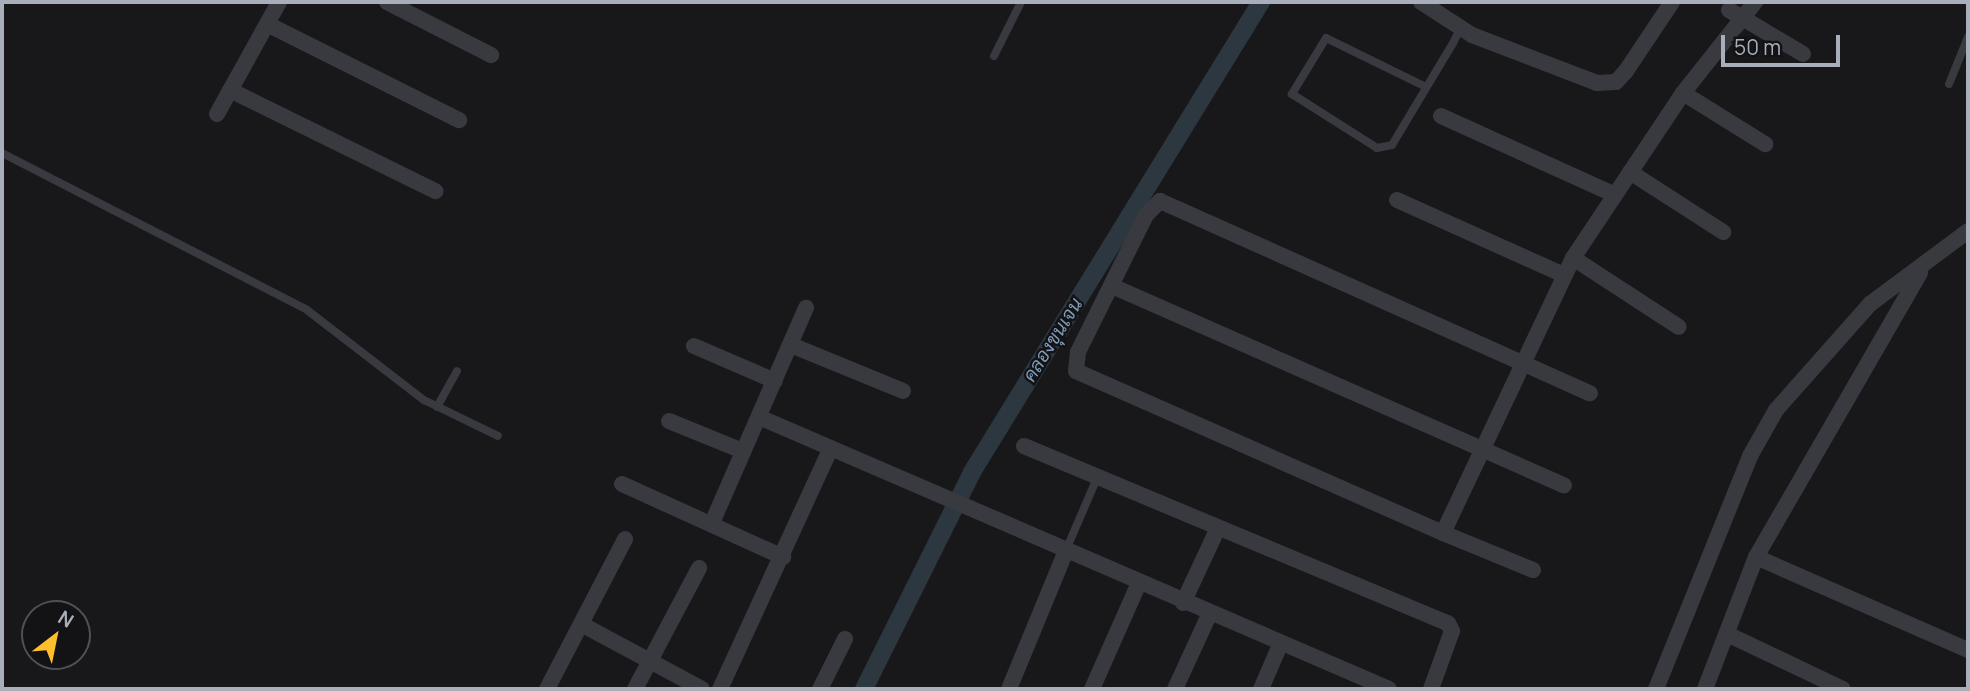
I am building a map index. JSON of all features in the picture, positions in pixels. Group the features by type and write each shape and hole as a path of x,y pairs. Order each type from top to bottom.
{"street":[{"path":"217,114 279,2"},
{"path":"387,2 492,55"},
{"path":"1421,2 1460,29 1597,83 1616,82 1672,2"},
{"path":"1443,533 1563,275 1612,194 1742,9 1758,25 1803,54"},
{"path":"267,24 459,120"},
{"path":"230,90 435,191"},
{"path":"1683,93 1765,144"},
{"path":"1441,116 1612,194"},
{"path":"1630,172 1723,232"},
{"path":"1397,200 1563,275"},
{"path":"1533,570 1076,371 1079,352 1146,215 1160,201 1172,202 1590,393"},
{"path":"1656,689 1750,456 1776,410 1870,304 1968,230"},
{"path":"1573,258 1679,327"},
{"path":"1705,689 1756,557 1925,265"},
{"path":"1112,286 1564,485"},
{"path":"712,523 806,308"},
{"path":"790,345 903,391"},
{"path":"694,346 775,381"},
{"path":"759,417 1280,645 1346,682 1389,689"},
{"path":"669,421 743,451"},
{"path":"1024,446 1217,530 1452,626 1431,689"},
{"path":"720,689 831,448"},
{"path":"622,484 783,557"},
{"path":"1183,603 1217,530"},
{"path":"547,689 625,539"},
{"path":"1009,689 1065,552"},
{"path":"1756,557 1968,650"},
{"path":"635,689 699,568"},
{"path":"1092,689 1138,585"},
{"path":"1175,689 1209,615"},
{"path":"581,624 702,689"},
{"path":"1727,634 1843,689"},
{"path":"820,689 845,639"},
{"path":"1261,689 1280,645"}],"lane":[{"path":"994,56 1021,2"},
{"path":"1426,87 1326,38 1292,94 1377,148 1392,145 1426,87 1460,29"},
{"path":"1948,84 1968,37"},
{"path":"2,152 319,317 438,407 498,436"},
{"path":"438,407 457,371"},
{"path":"1065,552 1097,478"}],"waterway":[{"name":"คลองขุนเจน","path":"864,689 972,472 1261,2"}]}
